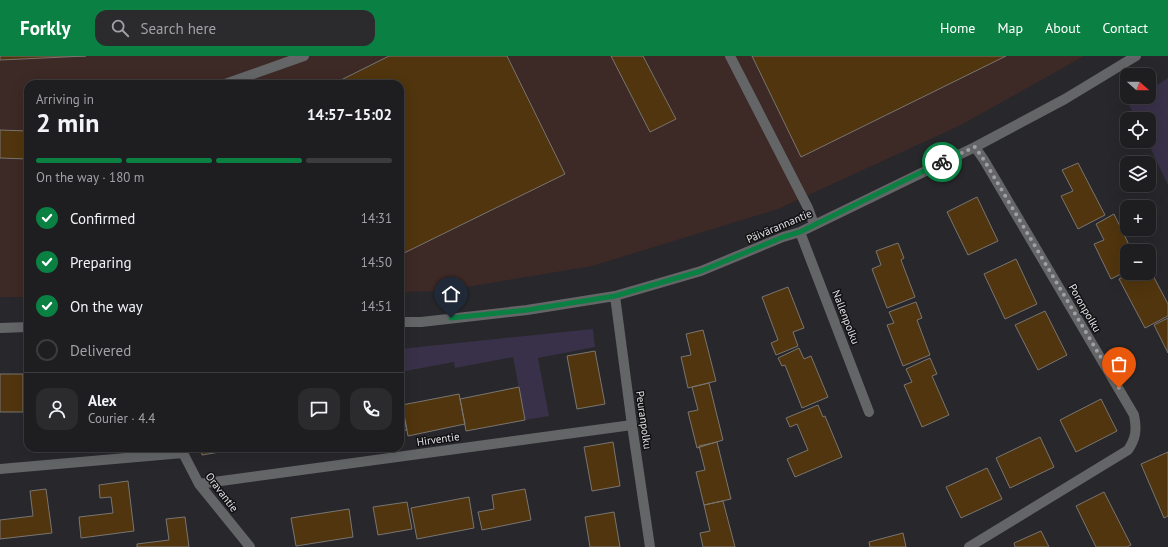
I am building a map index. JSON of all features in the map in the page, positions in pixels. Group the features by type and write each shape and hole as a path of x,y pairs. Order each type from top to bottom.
{"street":[{"path":"236,80 304,56"},
{"path":"730,56 808,208 814,224"},
{"name":"Päivärannantie","path":"404,322 421,322 527,310 615,296 701,271 783,237 800,232 975,147 1065,99 1136,56"},
{"name":"Poronpolku","path":"969,547 1128,450 1136,433 1134,415 975,147"},
{"name":"Nallenpolku","path":"800,232 869,412"},
{"name":"Peuranpolku","path":"615,296 650,547"},
{"path":"0,328 24,327"},
{"name":"Hirventie","path":"200,484 632,424"},
{"path":"0,469 163,452"},
{"name":"Oravantie","path":"183,452 200,484 250,547"}],"shaded area":[{"path":"0,56 1084,56 961,125 778,209 592,266 442,291 404,292 404,80 24,80 24,297 0,297"},
{"path":"1168,78 1168,185 1156,160 1156,156 1154,156 1150,148 1156,148 1156,112 1132,112 1128,104 1156,104 1156,86"},
{"path":"593,329 595,347 538,358 549,416 525,420 513,357 455,368 454,362 404,371 404,349"}],"building":[{"path":"0,56 86,56 0,60"},
{"path":"389,56 507,56 565,174 404,253 404,80 341,80"},
{"path":"611,56 643,56 676,119 650,132"},
{"path":"752,56 1006,56 801,157"},
{"path":"0,130 24,131 24,159 0,158"},
{"path":"1078,163 1105,215 1078,229 1061,196 1073,191 1062,170"},
{"path":"977,197 998,241 968,255 947,212"},
{"path":"1114,214 1120,226 1120,236 1125,236 1129,244 1120,244 1120,274 1111,279 1094,244 1104,240 1096,224"},
{"path":"898,243 904,258 901,260 915,297 887,308 872,269 881,265 876,251"},
{"path":"1016,259 1037,304 1005,319 984,274"},
{"path":"1119,279 1155,280 1168,304 1168,316 1145,328"},
{"path":"788,287 804,328 793,332 798,346 776,355 771,343 778,340 762,297"},
{"path":"916,302 922,318 917,320 930,355 903,366 887,325 894,323 889,312"},
{"path":"1045,311 1067,355 1038,370 1015,325"},
{"path":"1168,318 1168,353 1154,325"},
{"path":"703,330 716,381 688,388 681,357 691,355 686,334"},
{"path":"799,348 804,359 811,356 828,397 802,408 785,365 782,366 778,358"},
{"path":"595,351 605,404 577,409 567,356"},
{"path":"930,358 937,374 932,376 949,415 922,427 904,385 912,382 906,369"},
{"path":"0,374 23,374 23,412 0,412"},
{"path":"709,383 723,440 697,448 688,412 698,410 692,387"},
{"path":"519,387 525,420 466,431 460,399"},
{"path":"459,394 465,424 408,436 404,415 404,405"},
{"path":"1101,399 1117,431 1076,452 1060,420"},
{"path":"818,405 823,417 825,416 842,457 795,477 787,459 808,450 797,424 790,427 786,418"},
{"path":"404,416 407,430 404,430"},
{"path":"1040,437 1054,467 1010,488 996,458"},
{"path":"613,442 620,486 592,491 584,447"},
{"path":"717,442 731,499 704,505 696,472 705,470 699,446"},
{"path":"202,452 220,452 202,455"},
{"path":"1168,452 1168,516 1164,518 1141,464"},
{"path":"987,468 1002,499 961,518 946,487"},
{"path":"128,481 134,531 81,538 79,517 113,513 111,497 100,498 99,485"},
{"path":"46,489 52,533 0,539 0,520 33,516 30,491"},
{"path":"525,489 531,520 482,530 478,512 494,509 492,495"},
{"path":"1104,492 1131,545 1127,547 1096,547 1076,506"},
{"path":"469,497 474,528 417,539 411,508"},
{"path":"723,501 735,547 703,547 700,533 710,531 704,505"},
{"path":"407,502 412,529 378,535 373,507"},
{"path":"349,509 353,537 296,546 291,518"},
{"path":"614,512 620,547 590,547 585,517"},
{"path":"185,517 189,547 137,547 137,544 169,540 166,519"},
{"path":"1041,531 1049,547 1015,547 1014,543"},
{"path":"903,533 906,547 870,547 869,542"}],"way so far":[{"path":"942,162 975,147 1119,388"}],"route":[{"path":"451,318 527,310 615,296 701,271 783,237 800,232 942,162"}]}
